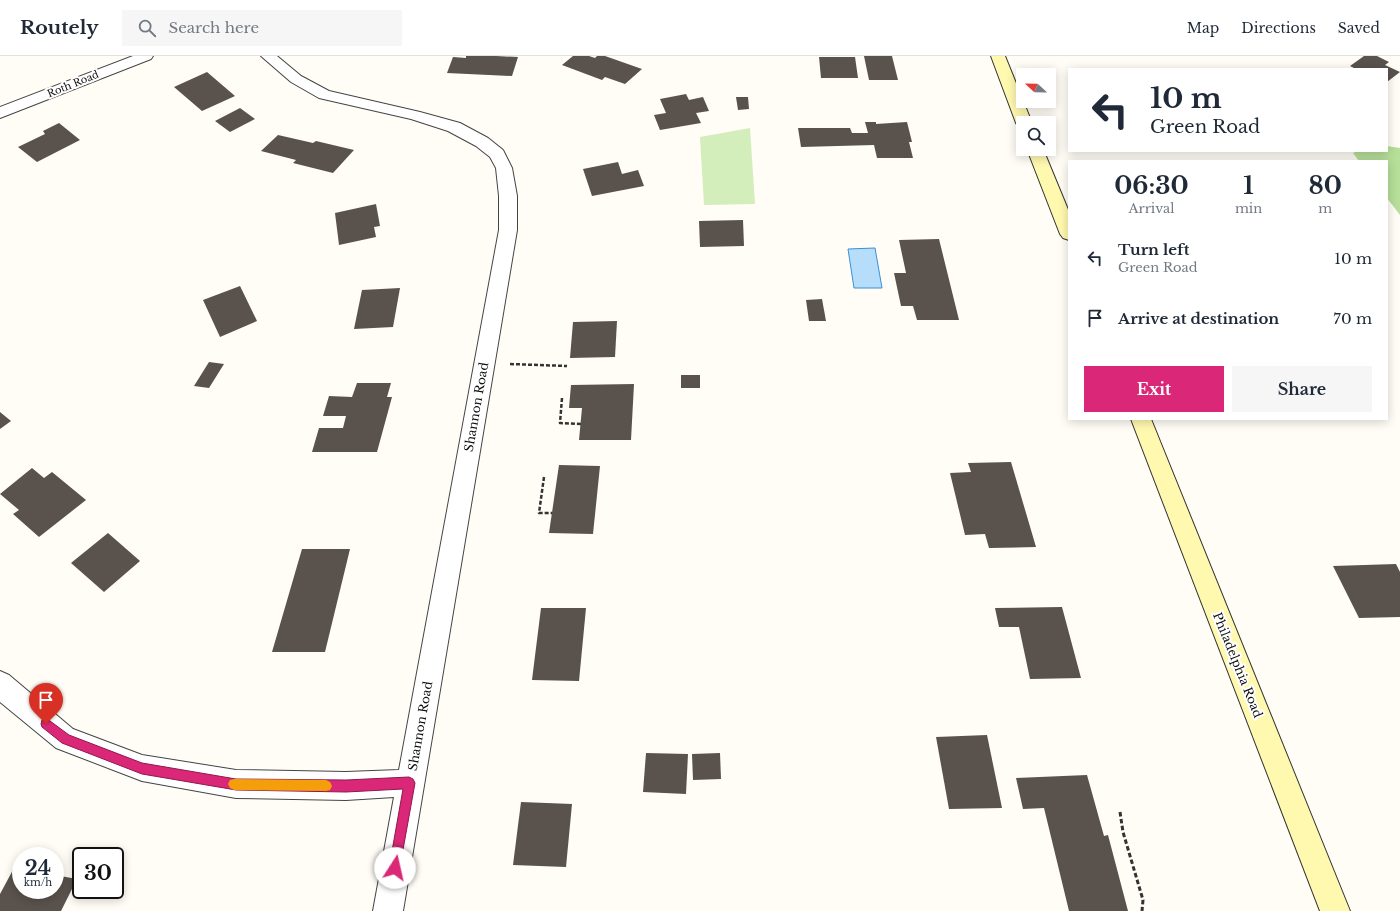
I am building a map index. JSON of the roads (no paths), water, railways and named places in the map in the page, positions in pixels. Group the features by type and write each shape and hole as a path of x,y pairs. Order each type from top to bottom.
{"main road":[{"path":"998,56 1021,116"},
{"path":"1038,156 1068,232"},
{"name":"Philadelphia Road","path":"1141,420 1335,911"}],"street":[{"name":"Roth Road","path":"0,113 146,56"},
{"name":"Shannon Road","path":"268,56 296,78 324,96 414,115 454,127 482,142 497,154 504,168 506,182 508,230 409,783 388,911"},
{"path":"0,684 10,694 66,739 142,768 236,784 346,786 409,783"}],"water":[{"path":"875,248 882,288 854,288 848,249"}]}
